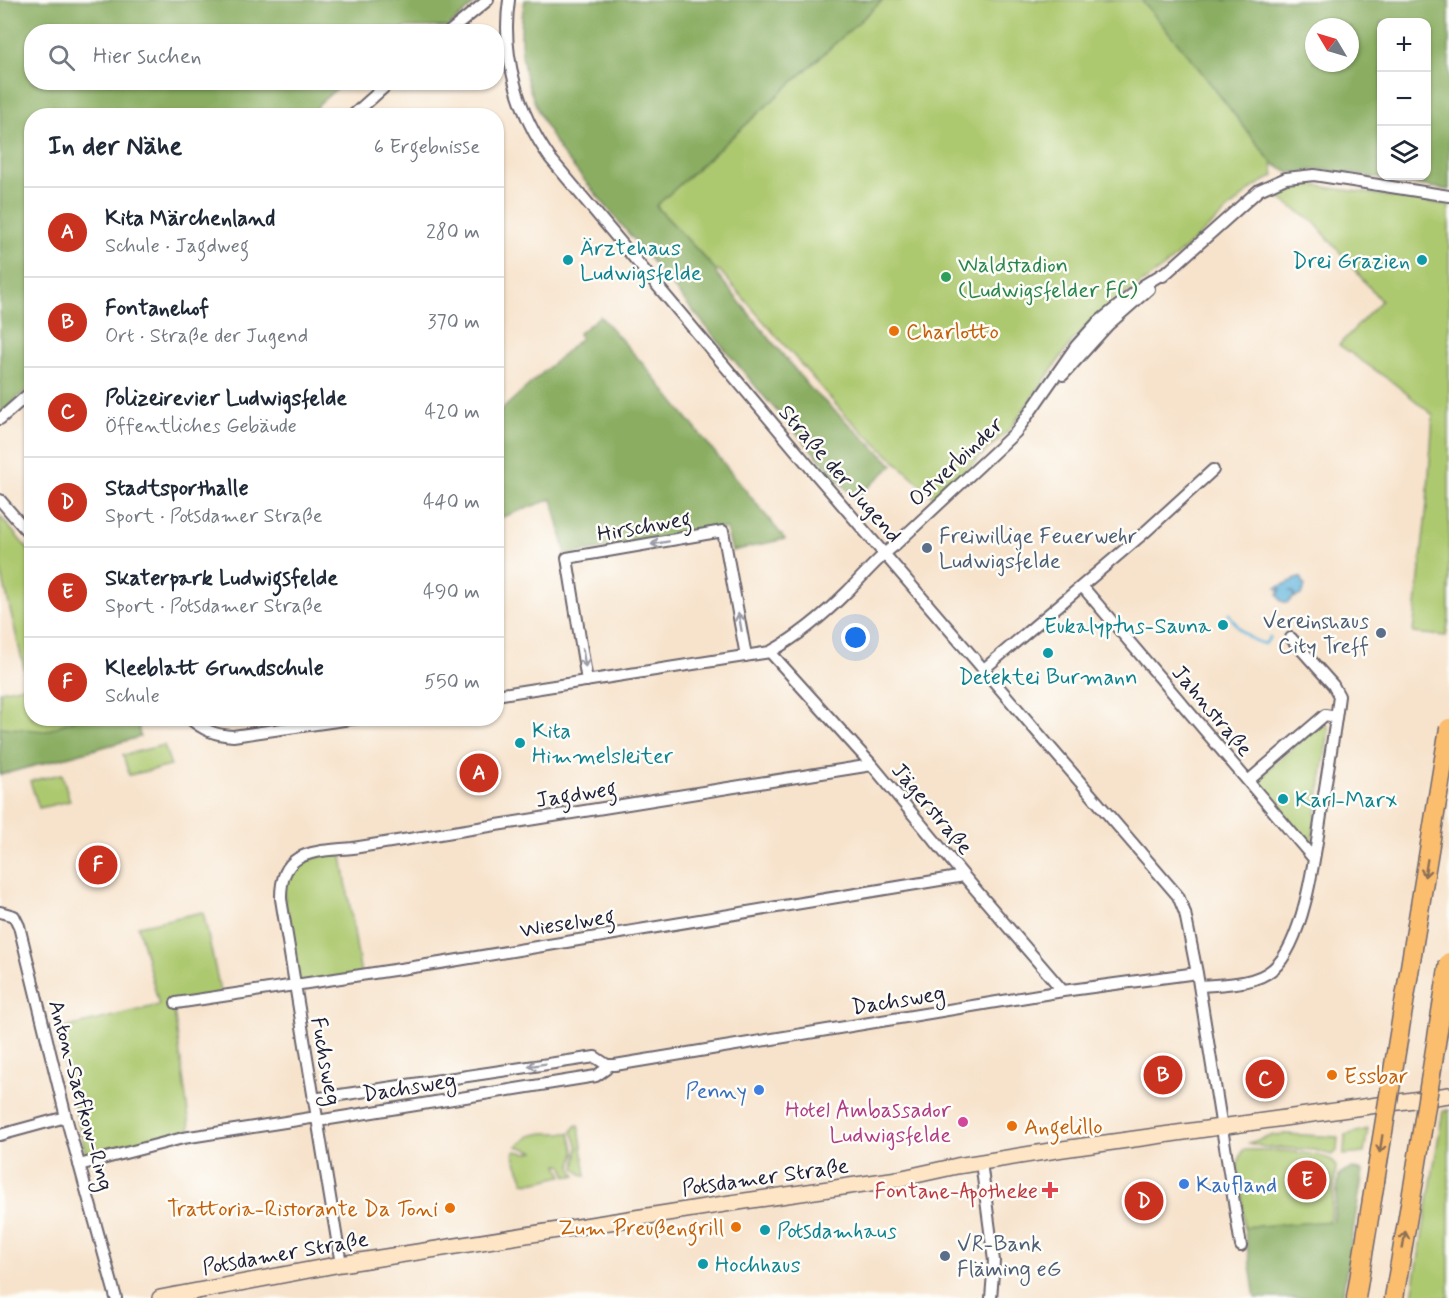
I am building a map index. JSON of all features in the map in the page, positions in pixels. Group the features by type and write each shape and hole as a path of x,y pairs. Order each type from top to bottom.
{"highway":[{"path":"1356,1298 1449,728"},
{"path":"1394,1298 1449,962"}],"main road":[{"name":"Potsdamer Straße","path":"160,1298 341,1264 898,1179 981,1162 1449,1095"}],"street":[{"path":"459,24 488,0"},
{"name":"Straße der Jugend","path":"509,0 508,27 512,71 529,124 544,149 643,270 1178,896 1185,913 1197,973 1222,1126 1223,1146 1241,1246"},
{"path":"361,108 381,90"},
{"name":"Ostverbinder","path":"885,553 1016,432 1045,392 1057,383 1108,326 1259,190 1286,178 1314,175 1449,196"},
{"path":"0,418 24,398"},
{"path":"984,669 1151,527 1213,470"},
{"path":"0,500 24,528"},
{"name":"Hirschweg","path":"587,681 567,558 723,531 746,656"},
{"path":"504,694 770,652 791,640 825,612 885,553"},
{"name":"Jahnstraße","path":"1082,586 1314,859"},
{"path":"1198,986 1253,980 1275,968 1284,956 1302,911 1314,859 1339,696 1338,690 1291,639"},
{"name":"Jägerstraße","path":"770,652 872,765 1063,991"},
{"path":"1248,781 1324,716 1336,717"},
{"path":"198,726 221,736 233,736 302,726"},
{"name":"Jagdweg","path":"288,865 303,856 319,852 872,765"},
{"name":"Fuchsweg","path":"288,865 282,877 281,899 341,1264"},
{"name":"Wieselweg","path":"176,1003 593,938 964,876"},
{"name":"Anton-Saefkow-Ring","path":"0,912 14,916 19,926 66,1117 116,1298"},
{"name":"Dachsweg","path":"313,1099 595,1056 607,1065 1063,991 1197,973"},
{"name":"Dachsweg","path":"79,1165 183,1138 596,1076 606,1069 607,1065"},
{"path":"0,1135 66,1117"},
{"path":"981,1162 994,1261 991,1298"}],"green space":[{"path":"0,0 479,0 451,24 24,24 24,90 335,90 317,108 24,108 24,392 0,414"},
{"path":"525,0 883,0 656,206 717,271 716,273 810,388 893,465 855,499 767,400 561,152 541,116 527,80 521,41"},
{"path":"883,0 1141,0 1187,53 1272,163 1274,176 1255,186 1164,267 1097,315 1073,340 1010,429 935,498 844,414 719,270 717,271 656,206"},
{"path":"1141,0 1449,0 1449,190 1389,180 1431,180 1431,18 1377,18 1377,178 1329,170 1289,173 1272,163 1189,56"},
{"path":"1311,185 1449,205 1449,619 1446,636 1413,633 1427,504 1433,415 1395,384 1339,345 1381,301 1315,223 1273,194 1291,186"},
{"path":"600,316 644,365 785,539 732,551 726,528 566,555 552,499 504,516 504,408 581,338 578,334"},
{"path":"0,516 24,545 24,668 0,567"},
{"path":"24,686 24,726 138,726 140,737 0,775 0,691"},
{"path":"1322,723 1329,729 1312,842 1309,843 1257,784 1257,779"},
{"path":"59,726 138,726 140,737 0,775 0,727 46,731"},
{"path":"164,745 171,766 129,775 123,755"},
{"path":"62,774 70,801 39,808 30,781"},
{"path":"341,850 361,975 295,985 282,877 288,865"},
{"path":"203,912 221,995 173,1003 190,1128 182,1132 86,1155 56,1030 159,1005 138,926"},
{"path":"1449,1110 1449,1298 1412,1297 1443,1111"},
{"path":"579,1125 586,1176 575,1168 578,1147 572,1131 575,1126"},
{"path":"1368,1129 1364,1153 1344,1155 1345,1135"},
{"path":"543,1133 570,1133 575,1153 571,1167 576,1176 567,1176 562,1165 558,1165 563,1176 524,1182 513,1154 516,1151 528,1153 534,1151 517,1146 530,1136"},
{"path":"1285,1134 1338,1137 1337,1151 1332,1155 1315,1150 1264,1147 1249,1143"},
{"path":"1243,1150 1303,1153 1333,1161 1336,1167 1331,1217 1327,1222 1244,1227 1242,1192 1237,1166"},
{"path":"1352,1168 1363,1171 1342,1298 1255,1298 1244,1227 1333,1221 1339,1175"}],"water":[{"path":"1301,577 1305,586 1301,595 1295,598 1294,595 1287,603 1281,601 1278,595 1281,589 1276,588"}],"waterway":[{"path":"1229,614 1240,629 1253,640 1265,644 1270,637"}],"place":[{"name":"Ärztehaus Ludwigsfelde","path":"568,260"},
{"name":"Drei Grazien","path":"1422,260"},
{"name":"Waldstadion (Ludwigsfelder FC)","path":"946,277"},
{"name":"Charlotto","path":"894,331"},
{"name":"Freiwillige Feuerwehr Ludwigsfelde","path":"927,548"},
{"name":"Eukalyptus-Sauna","path":"1223,625"},
{"name":"Vereinshaus City Treff","path":"1381,633"},
{"name":"Detektei Burmann","path":"1048,653"},
{"name":"Kita Himmelsleiter","path":"520,743"},
{"name":"Kita Märchenland","path":"479,773"},
{"name":"Karl-Marx","path":"1283,799"},
{"name":"Kleeblatt Grundschule","path":"98,865"},
{"name":"Fontanehof","path":"1163,1075"},
{"name":"Essbar","path":"1332,1075"},
{"name":"Polizeirevier Ludwigsfelde","path":"1265,1079"},
{"name":"Penny","path":"759,1090"},
{"name":"Hotel Ambassador Ludwigsfelde","path":"963,1122"},
{"name":"Angelillo","path":"1012,1126"},
{"name":"Skaterpark Ludwigsfelde","path":"1307,1180"},
{"name":"Kaufland","path":"1184,1184"},
{"name":"Fontane-Apotheke","path":"1050,1190"},
{"name":"Stadtsporthalle","path":"1144,1201"},
{"name":"Trattoria-Ristorante Da Toni","path":"450,1208"},
{"name":"Zum Preußengrill","path":"736,1227"},
{"name":"Potsdamhaus","path":"765,1230"},
{"name":"VR-Bank Fläming eG","path":"945,1256"},
{"name":"Hochhaus","path":"703,1264"}]}
